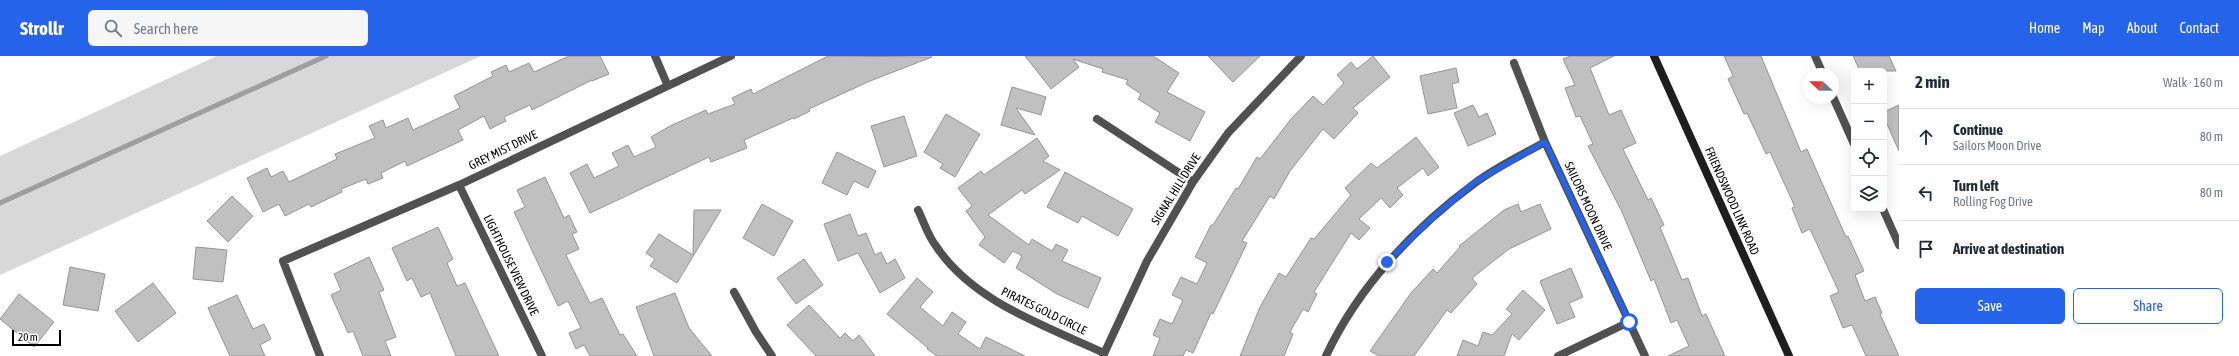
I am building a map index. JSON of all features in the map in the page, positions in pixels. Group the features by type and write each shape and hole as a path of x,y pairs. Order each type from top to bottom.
{"street":[{"path":"655,56 667,84"},
{"name":"GREY MIST DRIVE","path":"320,356 283,261 459,185 667,84 731,56"},
{"name":"SIGNAL HILL DRIVE","path":"1104,355 1147,261 1193,182 1228,133 1301,56"},
{"name":"FRIENDSWOOD LINK ROAD","path":"1654,56 1789,356"},
{"path":"1815,56 1820,68"},
{"name":"SAILORS MOON DRIVE","path":"1514,63 1545,142 1645,356"},
{"path":"1836,104 1852,140"},
{"path":"1097,119 1193,182"},
{"path":"1326,356 1354,306 1387,262 1432,218 1475,182 1545,142"},
{"name":"LIGHTHOUSE VIEW DRIVE","path":"459,185 542,356"},
{"name":"PIRATES GOLD CIRCLE","path":"918,210 936,246 968,282 1002,306 1104,355"},
{"path":"1884,212 1899,245"},
{"path":"734,292 756,332 772,356"},
{"path":"1558,356 1629,322"}],"shaded area":[{"path":"217,56 481,56 0,275 0,156"}],"building":[{"path":"569,56 600,56 609,74 592,80 532,110 530,105 504,117 506,121 490,129 484,116 458,130 463,140 407,166 405,161 381,173 383,178 368,184 366,179 341,189 342,192 311,207 309,204 285,216 279,204 263,212 247,178 267,168 271,177 283,171 289,182 337,159 335,154 375,138 369,126 383,120 386,128 408,118 413,130 460,108 454,96 493,76 491,72 506,65 509,72 529,63 534,72"},
{"path":"828,56 932,57 870,81 809,109 810,111 794,119 793,118 744,140 747,148 711,162 709,157 590,213 570,173 587,164 594,178 619,166 612,153 628,145 634,157 656,147 651,137 670,126 706,110 708,114 735,104 732,98 751,89 753,94"},
{"path":"1025,56 1153,56 1179,73 1167,92 1205,112 1190,141 1155,122 1160,113 1138,99 1141,94 1126,84 1128,80 1102,72 1103,69 1073,59 1079,67 1051,89"},
{"path":"1208,56 1260,56 1233,82"},
{"path":"1373,56 1390,77 1353,108 1358,113 1334,139 1323,129 1290,171 1274,199 1270,196 1242,241 1247,243 1213,314 1211,313 1193,353 1186,350 1183,356 1153,356 1160,338 1153,335 1160,319 1172,324 1183,300 1172,295 1181,277 1197,284 1207,263 1195,257 1211,225 1213,225 1236,188 1238,189 1257,157 1260,159 1291,119 1313,96 1323,105 1344,83 1337,75 1351,62 1357,69"},
{"path":"1570,56 1614,56 1590,68 1609,115 1621,110 1636,143 1623,149 1648,200 1651,198 1664,225 1660,227 1682,280 1688,278 1702,316 1706,314 1725,356 1668,356 1689,346 1677,320 1671,323 1654,279 1651,281 1622,212 1588,146 1593,144 1580,116 1576,117 1565,88 1575,85 1563,59"},
{"path":"1724,56 1761,56 1801,152 1807,149 1846,237 1848,236 1864,271 1855,275 1865,301 1875,297 1882,313 1880,314 1899,356 1866,356 1852,325 1843,328 1830,296 1839,292 1810,229 1802,233 1792,208 1795,207 1770,152 1766,154 1747,113 1744,114 1728,79 1733,76"},
{"path":"1853,56 1889,56 1896,71 1887,71 1887,68 1859,68"},
{"path":"1456,68 1459,82 1452,84 1457,108 1428,114 1420,76"},
{"path":"1012,87 1046,97 1041,115 1016,108 1035,135 1001,125"},
{"path":"1473,105 1479,117 1487,113 1496,134 1468,146 1454,113"},
{"path":"1899,105 1899,151 1887,124 1887,111"},
{"path":"946,114 980,134 955,177 940,168 943,164 924,152"},
{"path":"904,116 917,156 884,167 871,126"},
{"path":"1416,137 1439,167 1428,176 1423,168 1397,188 1403,195 1390,208 1381,198 1359,219 1370,228 1359,240 1351,233 1314,292 1317,294 1308,312 1303,309 1290,332 1293,334 1284,356 1240,356 1260,307 1279,273 1286,277 1311,238 1314,239 1351,195 1345,188 1371,163 1377,168"},
{"path":"1037,138 1049,156 1043,161 1060,170 1025,194 1022,190 988,215 1029,245 1032,239 1052,251 1056,244 1068,250 1062,261 1101,278 1088,308 1057,294 1016,268 1022,256 1013,251 1004,263 979,245 985,237 966,211 972,206 958,188 981,171 984,175"},
{"path":"837,152 876,171 868,188 854,181 847,195 822,183"},
{"path":"1065,172 1133,209 1118,236 1082,216 1078,223 1047,207"},
{"path":"545,177 564,218 569,215 577,232 572,234 579,249 566,255 590,303 602,298 620,335 623,334 637,356 590,356 584,345 576,349 569,333 581,328 568,301 558,306 514,212 525,207 517,190"},
{"path":"232,196 253,216 228,242 207,221"},
{"path":"762,204 793,221 774,256 743,238"},
{"path":"1518,204 1521,212 1540,204 1551,229 1509,249 1472,278 1477,284 1451,313 1447,310 1414,356 1379,356 1370,351 1411,293 1433,269 1437,273 1460,247 1459,246 1504,210"},
{"path":"694,210 721,210 677,283 650,266 655,259 646,253 659,234 693,255"},
{"path":"850,214 858,236 866,233 875,255 881,252 887,264 895,259 905,278 880,293 858,253 838,261 824,224"},
{"path":"438,227 453,259 447,263 457,286 465,283 499,356 456,356 430,293 421,297 412,278 407,281 392,248"},
{"path":"196,247 227,250 223,282 193,279"},
{"path":"369,257 384,290 379,292 396,337 385,341 391,356 363,356 353,331 348,333 331,295 341,290 334,274"},
{"path":"804,259 823,285 796,304 777,278"},
{"path":"70,267 105,274 98,311 63,305"},
{"path":"1571,268 1583,297 1569,303 1575,317 1557,324 1540,281"},
{"path":"917,278 933,292 920,307 943,326 952,312 966,322 958,334 980,349 986,337 1025,356 937,356 927,349 928,348 887,314"},
{"path":"153,283 176,313 138,342 115,311"},
{"path":"1523,290 1545,310 1519,340 1512,334 1504,356 1457,356 1463,340 1478,346 1483,332 1492,335 1512,314 1506,309"},
{"path":"675,293 689,328 712,356 654,356 636,307"},
{"path":"19,294 54,322 34,347 0,319"},
{"path":"237,295 253,329 264,324 271,339 260,345 265,356 230,356 208,308"},
{"path":"809,305 840,338 845,333 853,341 859,335 875,356 816,356 787,325"}],"waterway":[{"path":"0,203 326,56"}],"route":[{"path":"1387,262 1432,218 1475,182 1545,142 1629,322"}]}
